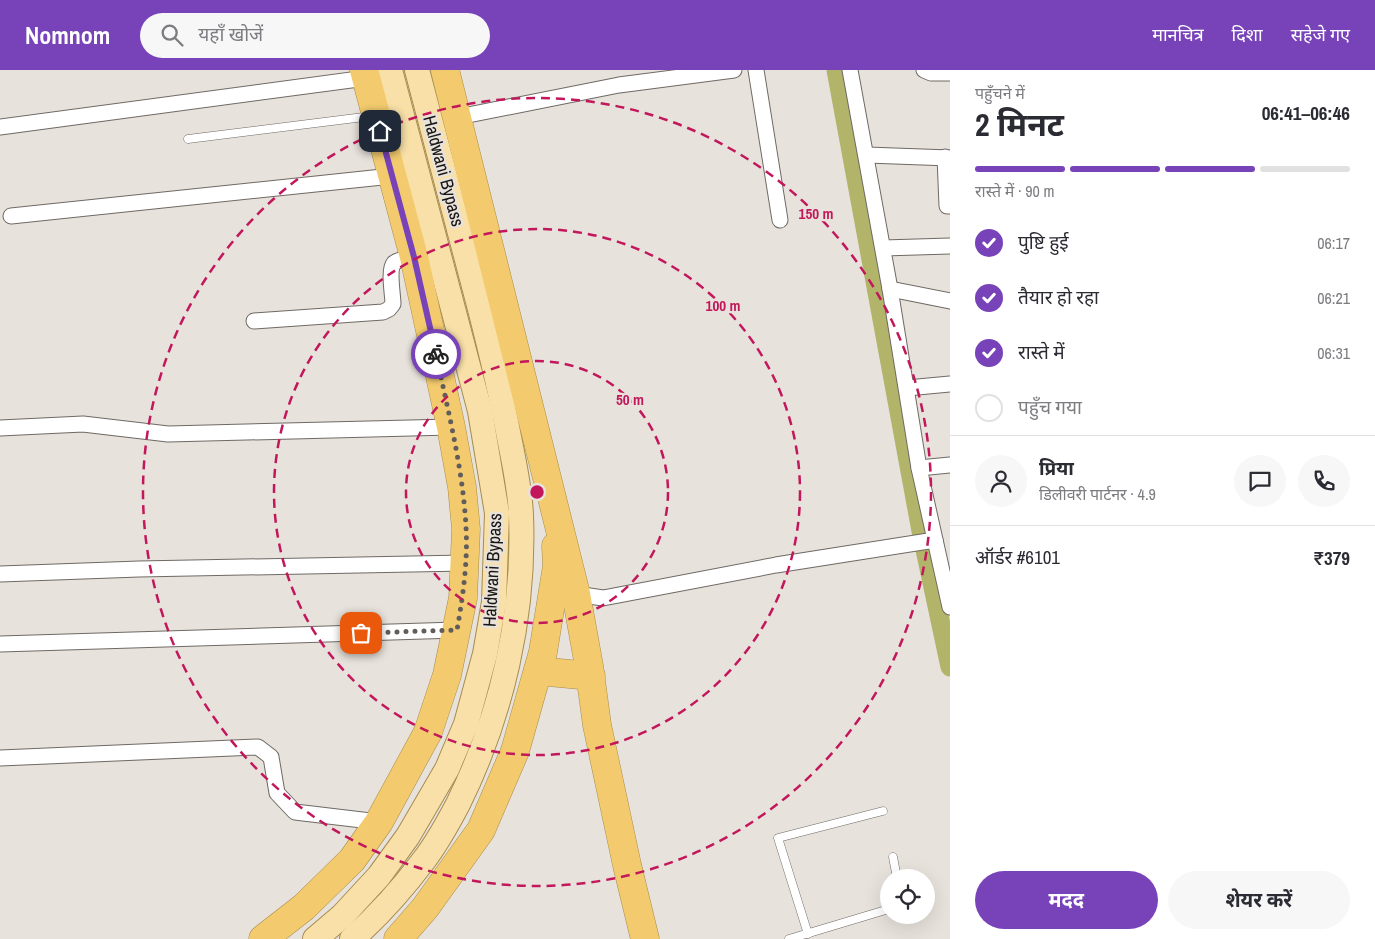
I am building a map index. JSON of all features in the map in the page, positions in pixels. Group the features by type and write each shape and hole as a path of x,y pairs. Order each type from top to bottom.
{"highway":[{"path":"446,70 576,594 598,725 627,865 645,939"},
{"path":"263,939 304,907 352,860 379,822 428,732 447,675 463,598 466,529 462,487 451,426 414,257 376,116 373,73"},
{"path":"398,939 425,908 481,830 516,751 543,652 557,566 555,510"},
{"path":"538,671 591,676"}],"main road":[{"name":"Haldwani Bypass","path":"352,939 371,922 425,859 449,821 468,783 489,730 501,692 510,653 519,592 521,514 513,453 497,372 417,70"},
{"name":"Haldwani Bypass","path":"315,939 342,916 379,876 408,836 447,769 466,724 485,654 494,602 497,513 480,411 373,73"}],"street":[{"path":"458,117 618,85 734,70"},
{"path":"756,70 780,220"},
{"path":"850,70 883,248 919,468 934,544 950,607"},
{"path":"924,70 931,73 950,73"},
{"path":"0,127 373,73"},
{"path":"867,156 948,158 947,206 950,206"},
{"path":"11,216 392,176"},
{"path":"883,248 950,246"},
{"path":"254,321 382,312 390,309 393,304 391,269 399,261 414,257"},
{"path":"890,289 950,301"},
{"path":"907,388 950,384"},
{"path":"0,428 83,424 168,434 451,426"},
{"path":"919,468 950,465"},
{"path":"576,594 603,598 776,565 934,544"},
{"path":"0,574 139,569 465,563"},
{"path":"0,644 457,630"},
{"path":"0,758 258,747 271,757 277,793 295,812 379,822"}],"lane":[{"path":"188,139 376,116"},
{"path":"808,934 778,838 883,811"},
{"path":"893,857 895,869"},
{"path":"789,939 880,912"}],"waterway":[{"path":"836,70 921,531 950,667"}],"way so far":[{"path":"361,633 457,630 463,598 466,529 462,487 436,354"}],"route":[{"path":"380,131 414,257 436,354"}]}
